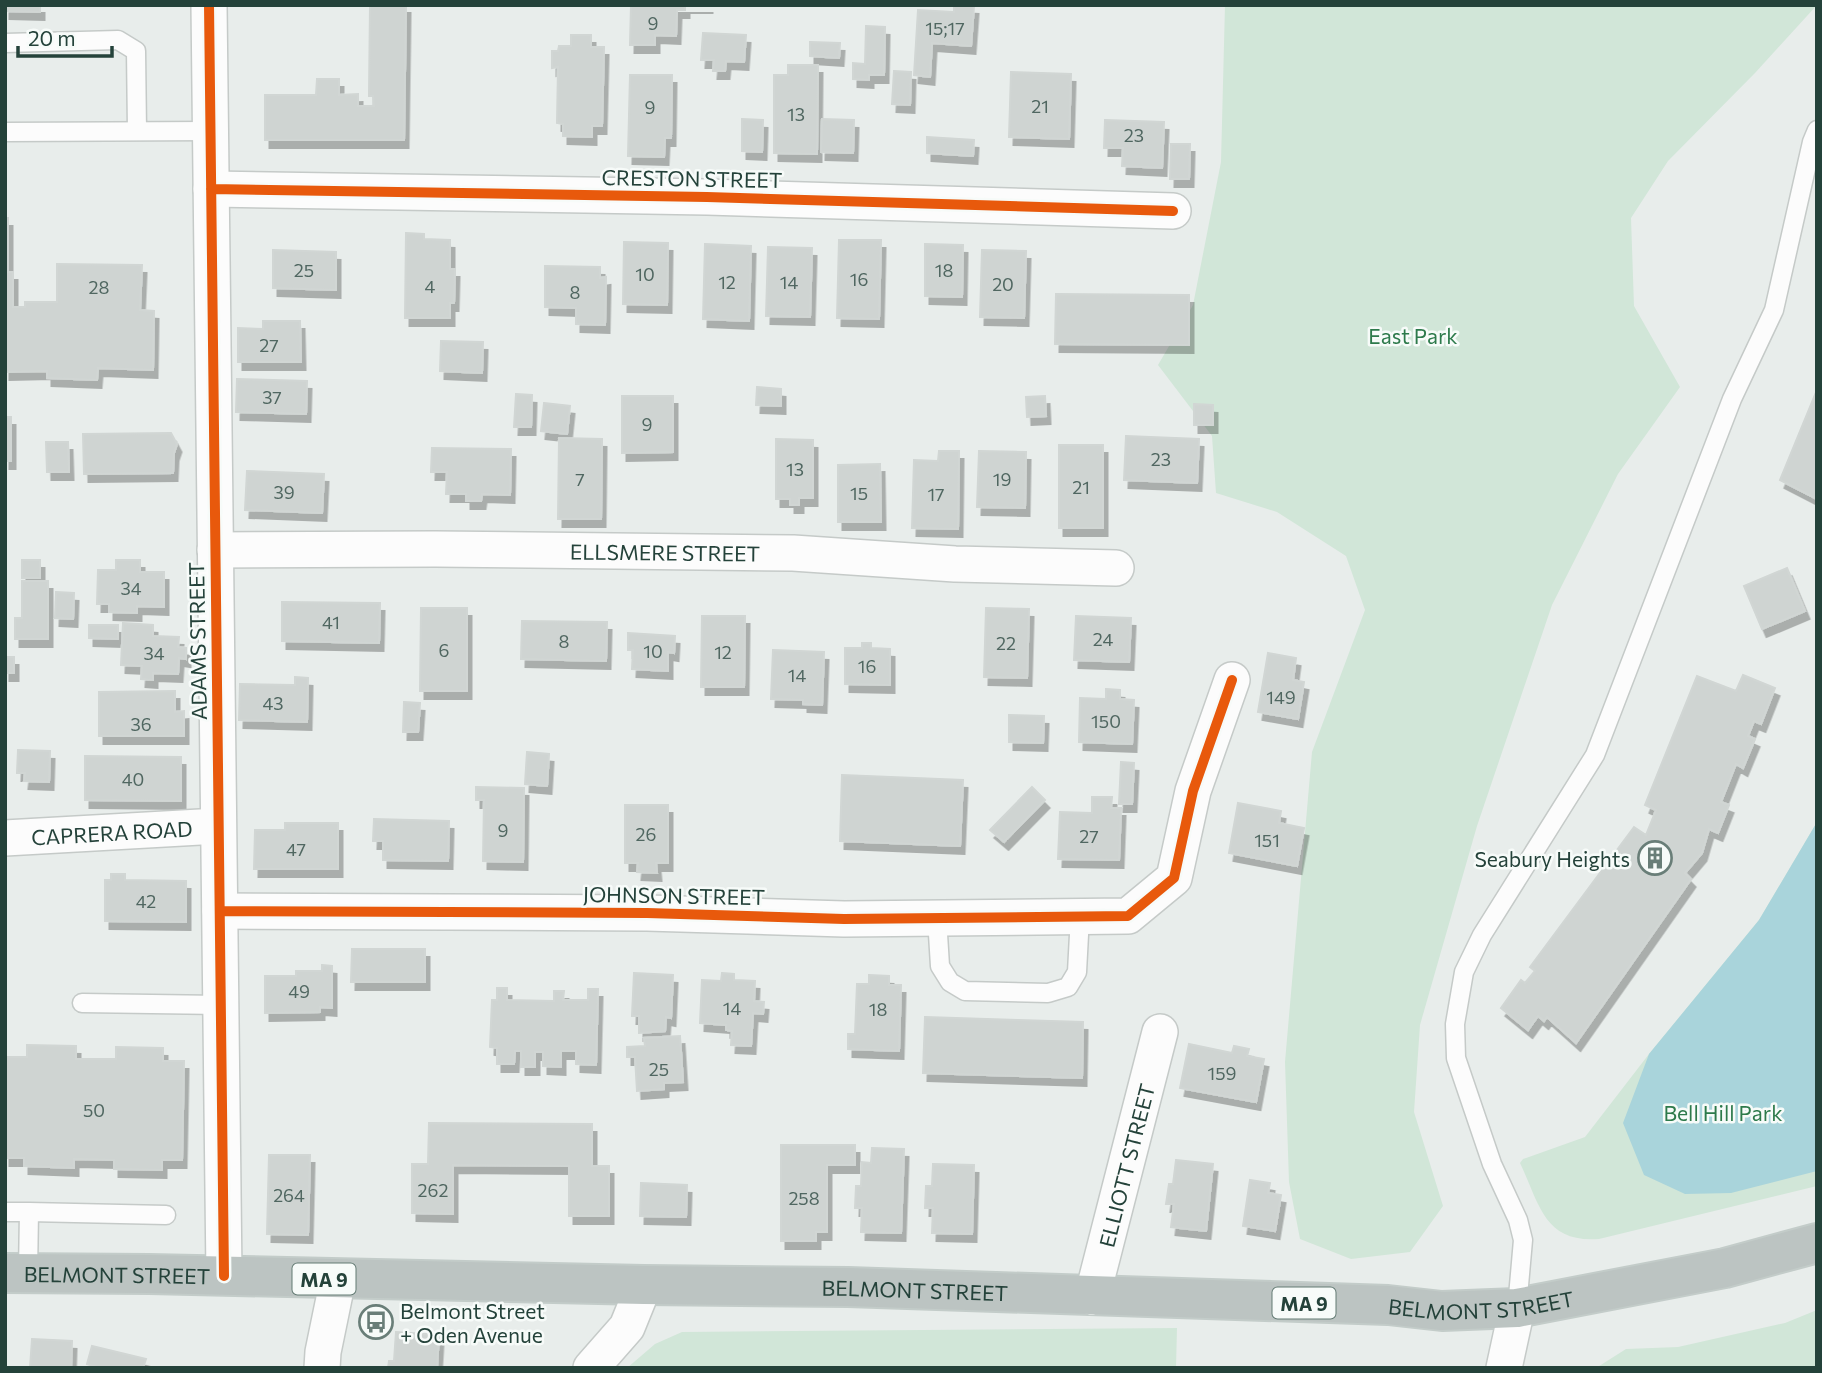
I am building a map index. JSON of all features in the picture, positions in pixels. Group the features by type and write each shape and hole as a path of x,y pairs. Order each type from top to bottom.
{"highway":[{"name":"BELMONT STREET","path":"17,1273 848,1287 1388,1305 1443,1311 1517,1308 1726,1268 1817,1243"}],"street":[{"name":"ADAMS STREET","path":"209,5 224,1276"},
{"name":"CRESTON STREET","path":"211,189 707,197 1173,211"},
{"name":"ELLSMERE STREET","path":"215,550 436,549 793,553 955,564 1116,568"},
{"name":"JOHNSON STREET","path":"220,911 648,913 844,919 1128,916 1174,878 1193,791 1232,680"},
{"name":"CAPRERA ROAD","path":"5,838 218,825"},
{"name":"ELLIOTT STREET","path":"1092,1297 1160,1032"},
{"path":"322,1368 338,1279"},
{"path":"592,1368 627,1327 644,1285"},
{"path":"1504,1368 1517,1308"}],"lane":[{"path":"5,43 118,40 136,51 138,131"},
{"path":"1517,1308 1523,1240 1518,1220 1492,1164 1456,1058 1455,1024 1464,972 1482,935 1595,755 1732,399 1774,310 1817,130"},
{"path":"5,132 210,131"},
{"path":"937,918 940,967 950,982 965,991 1048,993 1068,987 1077,972 1080,916"},
{"path":"82,1003 221,1005"},
{"path":"5,1212 166,1215"},
{"path":"17,1273 29,1212"}],"green space":[{"name":"East Park","path":"1225,5 1817,5 1755,73 1668,161 1631,218 1634,306 1680,387 1618,474 1552,605 1477,826 1420,1025 1414,1112 1443,1206 1410,1252 1351,1259 1300,1239 1289,1182 1285,1062 1312,752 1365,610 1346,556 1277,512 1216,493 1212,436 1158,365 1193,305 1221,162"},
{"name":"Bell Hill Park","path":"1817,822 1817,1186 1599,1239 1581,1239 1566,1235 1546,1218 1520,1163 1523,1159 1585,1137 1759,920"},
{"path":"1817,1310 1817,1368 1596,1368 1626,1349 1678,1347 1785,1323"},
{"path":"1177,1328 1176,1368 627,1368 655,1344 682,1332"}],"water":[{"name":"Bell Hill Park","path":"1817,822 1817,1171 1731,1193 1685,1194 1644,1175 1623,1123 1649,1054 1759,920"}],"building":[{"path":"5,5 40,5 40,12 5,11"},
{"path":"370,5 406,5 404,140 265,140 265,95 316,95 317,79 339,79 339,95 358,94 358,106 374,106 373,96 369,96"},
{"path":"631,5 685,5 685,10 677,10 676,36 655,35 655,45 630,45"},
{"path":"954,5 974,6 971,46 932,43 930,77 914,75 918,10 954,12"},
{"path":"866,26 885,27 884,75 869,75 869,80 853,79 853,63 865,64"},
{"path":"703,33 746,35 744,62 726,61 725,71 713,71 714,60 701,60"},
{"path":"571,35 591,35 591,47 604,47 602,126 592,126 592,137 563,136 563,124 557,123 558,67 552,68 552,51 558,51 559,46 571,46"},
{"path":"810,42 840,43 839,58 810,56"},
{"path":"788,65 818,65 817,154 774,153 774,75 788,75"},
{"path":"894,71 911,72 910,105 892,104"},
{"path":"1011,72 1071,74 1069,139 1009,137"},
{"path":"630,75 672,75 671,138 665,138 664,157 628,156"},
{"path":"742,119 763,120 762,152 742,151"},
{"path":"822,119 854,120 853,153 821,152"},
{"path":"1105,120 1164,122 1162,168 1122,166 1123,148 1104,148"},
{"path":"927,137 974,140 973,156 927,153"},
{"path":"1171,144 1190,144 1189,179 1170,179"},
{"path":"5,218 8,218 8,272 13,272 13,307 25,307 25,302 57,302 57,264 142,265 140,310 154,311 153,370 98,368 97,380 47,378 47,371 5,372"},
{"path":"406,233 424,234 424,239 450,240 450,269 455,269 454,303 450,303 450,318 405,318"},
{"path":"839,240 881,240 879,319 837,318"},
{"path":"624,242 668,243 667,305 623,304"},
{"path":"705,244 751,246 749,321 703,319"},
{"path":"925,244 963,245 962,297 925,296"},
{"path":"768,247 812,248 810,317 766,316"},
{"path":"273,250 336,252 336,290 273,288"},
{"path":"982,250 1026,251 1024,318 980,317"},
{"path":"545,266 600,267 600,278 606,277 605,325 576,324 576,308 545,307"},
{"path":"1056,294 1189,295 1189,345 1055,344"},
{"path":"263,321 300,321 301,362 238,362 238,328 263,329"},
{"path":"441,341 483,342 482,373 440,371"},
{"path":"237,379 307,381 306,414 236,412"},
{"path":"757,387 781,389 781,406 756,405"},
{"path":"1817,390 1817,499 1780,480"},
{"path":"516,394 532,395 531,427 514,427"},
{"path":"622,396 673,396 673,452 622,453"},
{"path":"1045,396 1046,416 1027,417 1026,397"},
{"path":"544,403 570,406 567,434 541,431"},
{"path":"1194,404 1213,405 1213,425 1194,425"},
{"path":"5,417 11,417 11,461 5,461"},
{"path":"171,433 177,444 173,473 84,474 83,434"},
{"path":"1126,436 1199,439 1197,483 1124,480"},
{"path":"559,438 602,439 601,519 558,519"},
{"path":"776,439 813,440 813,498 799,498 799,505 790,505 790,499 776,499"},
{"path":"46,442 68,442 69,472 47,472"},
{"path":"1059,445 1103,445 1103,528 1059,528"},
{"path":"432,448 511,449 510,495 482,494 481,501 466,501 466,494 446,494 447,472 431,472"},
{"path":"939,451 959,451 958,529 912,528 914,460 938,461"},
{"path":"979,451 1026,452 1025,508 977,507"},
{"path":"880,464 881,522 838,522 838,465"},
{"path":"247,471 324,474 322,513 245,510"},
{"path":"22,560 40,560 40,578 22,578"},
{"path":"116,560 140,560 140,572 164,572 164,607 137,606 137,613 109,612 109,604 97,604 98,570 116,570"},
{"path":"1787,568 1805,611 1762,629 1744,586"},
{"path":"22,581 48,581 48,639 15,639 15,618 22,618"},
{"path":"56,592 74,593 73,619 55,618"},
{"path":"282,602 380,603 379,643 282,641"},
{"path":"421,608 467,608 467,691 420,691"},
{"path":"986,608 1029,609 1027,678 984,677"},
{"path":"702,616 745,616 744,687 701,687"},
{"path":"1076,616 1131,618 1129,662 1074,660"},
{"path":"522,621 607,622 606,661 521,659"},
{"path":"123,623 153,625 153,636 179,637 178,647 186,648 186,659 179,658 178,674 153,673 153,680 141,679 142,666 121,665"},
{"path":"89,625 118,625 118,639 89,638"},
{"path":"628,633 675,636 674,653 668,652 668,671 632,669 633,650 628,650"},
{"path":"862,643 871,643 871,648 890,649 890,685 845,684 845,648 862,648"},
{"path":"773,650 824,652 822,705 803,704 803,700 771,699"},
{"path":"1268,653 1296,658 1293,680 1304,682 1298,719 1258,712"},
{"path":"5,657 14,657 14,673 5,673"},
{"name":"Seabury Heights","path":"1743,675 1775,688 1761,724 1754,721 1748,736 1755,739 1743,768 1736,764 1721,802 1729,805 1718,833 1709,829 1702,853 1685,873 1691,879 1576,1043 1547,1017 1544,1021 1538,1016 1528,1030 1501,1008 1521,980 1525,983 1535,971 1530,967 1634,827 1646,835 1656,810 1645,805 1697,676 1736,691"},
{"path":"295,677 308,678 307,722 239,720 240,684 295,685"},
{"path":"1106,689 1120,690 1120,699 1134,700 1132,744 1079,742 1080,698 1106,699"},
{"path":"175,691 175,712 184,711 184,736 99,736 99,692"},
{"path":"404,702 420,703 418,732 403,732"},
{"path":"1009,715 1044,716 1043,743 1009,742"},
{"path":"18,750 50,751 49,782 24,781 25,773 17,773"},
{"path":"527,752 549,754 547,786 525,784"},
{"path":"85,756 181,757 181,801 85,800"},
{"path":"1121,762 1134,763 1132,804 1119,804"},
{"path":"842,775 963,780 960,846 840,841"},
{"path":"476,787 524,788 523,862 483,861 484,800 476,800"},
{"path":"1032,787 1045,800 1004,842 990,830"},
{"path":"1092,797 1112,797 1111,808 1121,808 1119,860 1058,859 1060,812 1092,813"},
{"path":"1238,803 1281,811 1279,823 1304,828 1297,866 1229,853"},
{"path":"625,805 668,805 668,863 656,863 657,873 637,872 638,863 625,863"},
{"path":"374,819 449,821 448,861 383,860 383,841 373,841"},
{"path":"285,823 338,823 338,869 254,869 255,830 285,830"},
{"path":"111,874 125,874 125,880 186,881 186,922 105,921 105,880 111,880"},
{"path":"352,949 425,949 425,982 351,982"},
{"path":"322,965 332,966 332,1008 320,1007 320,1012 265,1013 265,976 296,976 296,971 322,971"},
{"path":"634,973 673,975 671,1018 666,1017 665,1031 639,1033 639,1016 632,1016"},
{"path":"722,973 734,974 734,980 755,981 754,1001 764,1002 763,1014 753,1013 751,1046 731,1045 732,1031 726,1030 726,1025 700,1023 702,980 721,981"},
{"path":"869,975 889,976 889,985 901,985 899,1051 848,1049 848,1034 855,1034 857,984 869,984"},
{"path":"497,988 507,988 507,1000 554,1001 554,991 564,991 563,1000 588,1000 588,989 598,989 596,1065 576,1064 576,1051 561,1051 561,1067 543,1066 543,1052 535,1052 535,1067 521,1067 521,1051 515,1051 514,1064 497,1064 497,1048 490,1047 492,1000 497,1000"},
{"path":"925,1017 1083,1022 1082,1078 923,1073"},
{"path":"680,1036 683,1082 664,1083 664,1089 637,1091 635,1057 627,1057 627,1047 645,1046 644,1038"},
{"path":"1189,1044 1232,1053 1234,1046 1249,1049 1247,1056 1264,1059 1256,1102 1180,1088"},
{"path":"27,1045 76,1046 76,1059 116,1059 116,1047 163,1048 163,1061 184,1061 182,1160 162,1160 162,1170 114,1169 114,1160 74,1159 74,1168 24,1166 24,1158 5,1158 5,1057 27,1057"},
{"path":"429,1123 592,1124 592,1166 609,1166 609,1216 569,1216 569,1166 453,1165 453,1214 412,1213 412,1164 428,1164"},
{"path":"781,1145 855,1145 855,1165 827,1165 827,1232 816,1232 816,1241 781,1241"},
{"path":"872,1148 904,1149 901,1233 861,1232 862,1208 855,1208 856,1186 861,1186 862,1162 871,1163"},
{"path":"269,1155 310,1155 308,1235 267,1234"},
{"path":"1176,1160 1213,1164 1206,1231 1171,1227 1174,1204 1166,1204 1169,1184 1173,1184"},
{"path":"933,1164 974,1165 972,1234 932,1233 933,1208 925,1208 926,1186 932,1186"},
{"path":"1250,1180 1270,1183 1268,1193 1281,1195 1275,1231 1243,1226"},
{"path":"641,1183 687,1185 686,1217 640,1216"},
{"path":"396,1332 439,1335 437,1368 388,1368 389,1361 394,1361"},
{"path":"32,1339 72,1341 71,1368 30,1368"},
{"path":"92,1346 146,1359 143,1368 100,1368 87,1364"}],"cycle path":[{"path":"209,5 224,1276"},
{"path":"211,189 707,197 1173,211"},
{"path":"220,911 647,913 844,919 1128,916 1174,878 1193,791 1232,680"}],"place":[{"name":"Seabury Heights","path":"1655,858"},
{"name":"Belmont Street + Oden Avenue","path":"376,1322"}]}
